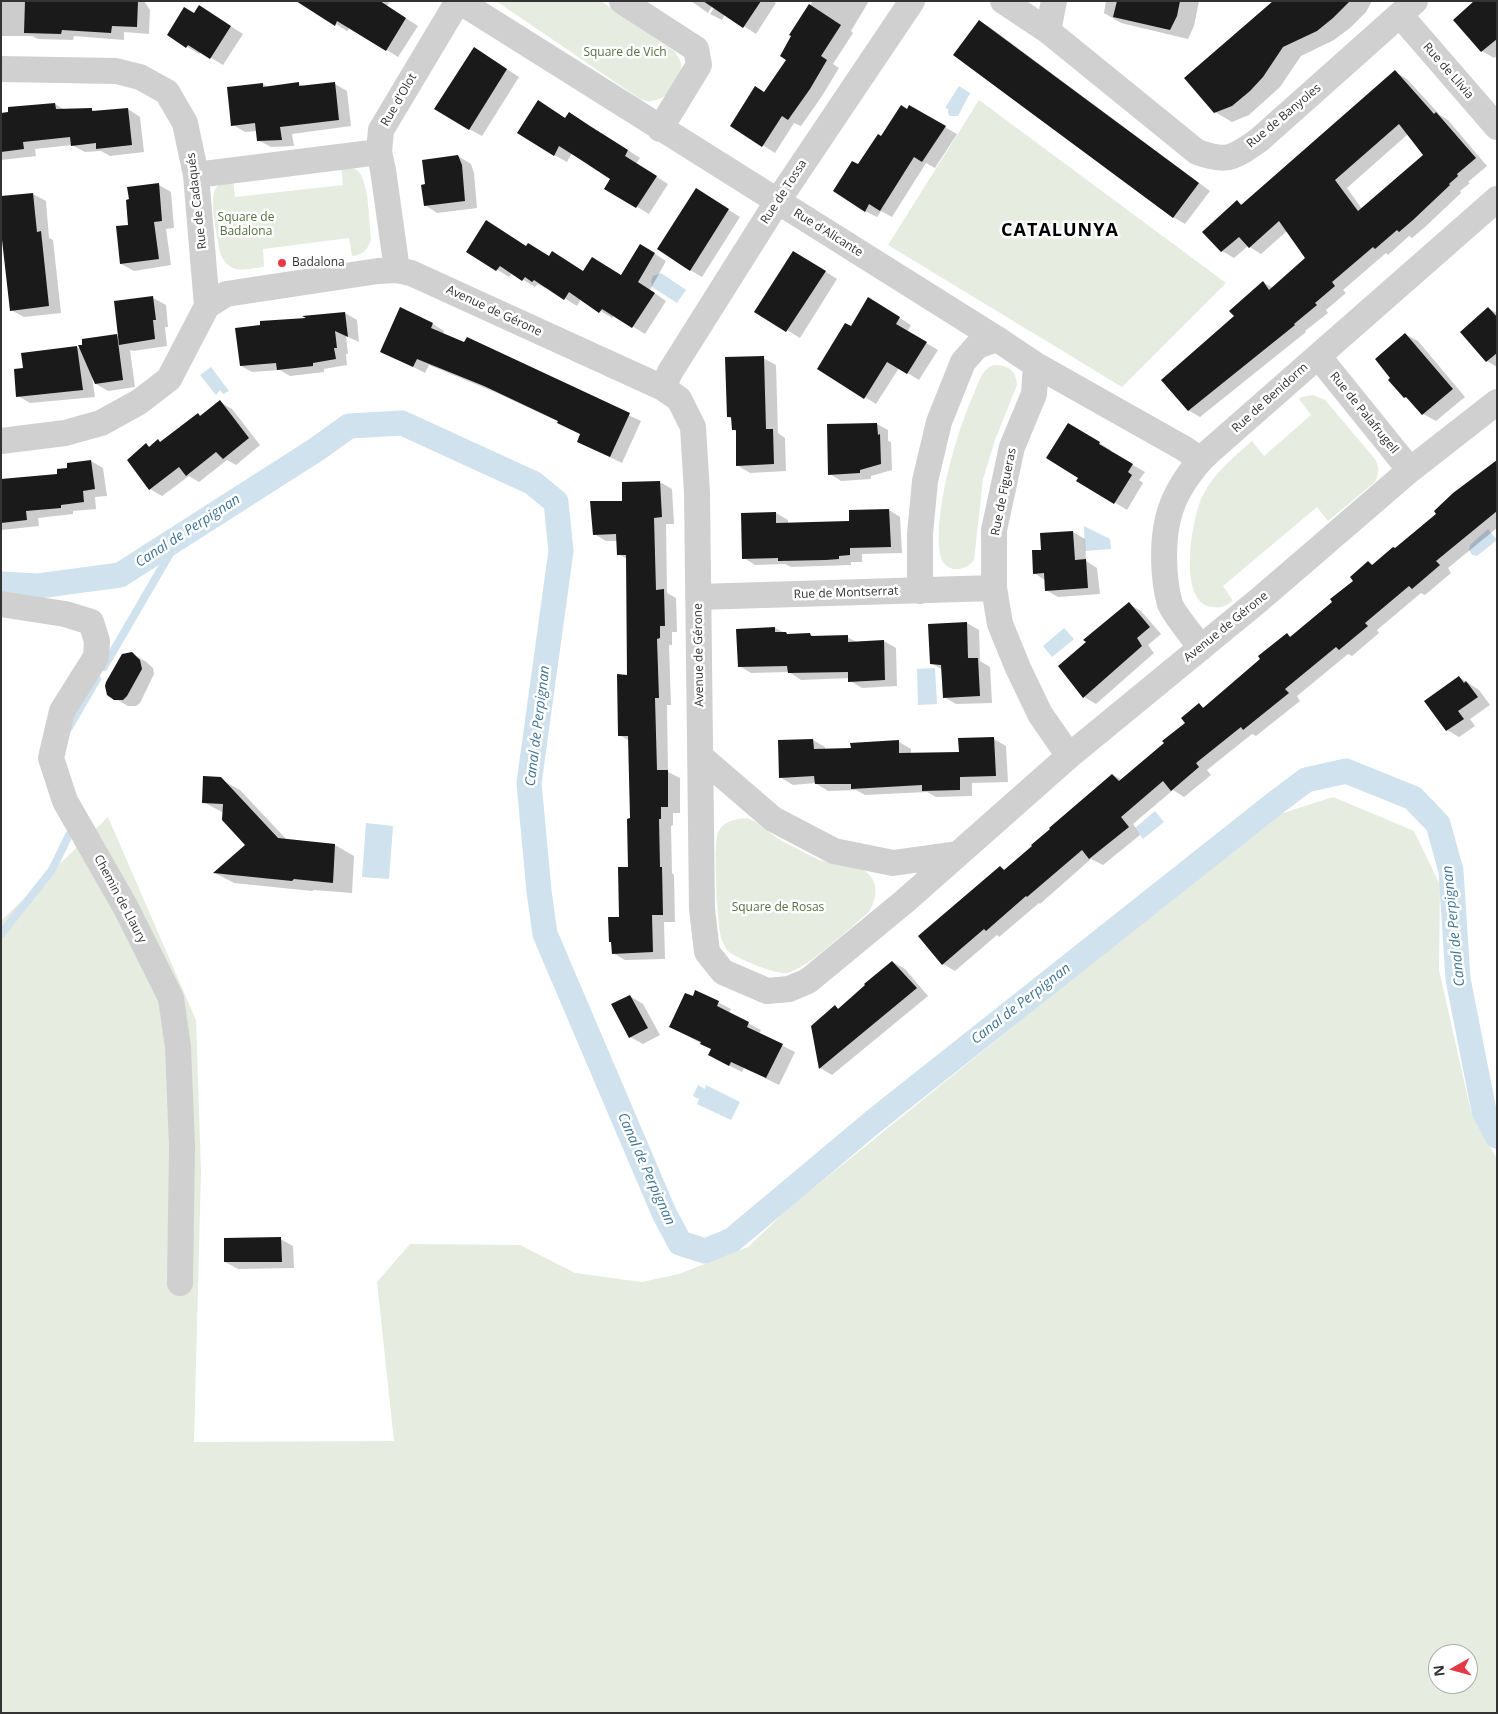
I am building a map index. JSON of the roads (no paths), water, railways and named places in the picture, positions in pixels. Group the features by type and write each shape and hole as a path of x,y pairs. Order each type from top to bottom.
{"street":[{"name":"Rue d'Alicante","path":"458,1 997,339 1036,366 1185,449 1200,460"},
{"name":"Rue d'Olot","path":"398,270 383,170 378,152 381,130 458,1"},
{"path":"622,1 696,49 699,64 660,129"},
{"name":"Rue de Tossa","path":"663,388 670,372 777,202 912,1"},
{"name":"Rue de Banyoles","path":"1002,1 1048,31 1197,152 1214,158 1235,157 1259,140 1408,8"},
{"path":"1048,31 1054,1"},
{"name":"Rue de Llivia","path":"1408,8 1497,127"},
{"name":"Rue de Cadaqués","path":"1,69 116,71 140,77 167,92 185,123 196,175 207,306"},
{"path":"196,175 378,152"},
{"name":"Rue de Benidorm","path":"1201,648 1171,605 1164,563 1168,519 1183,482 1200,460 1497,199"},
{"name":"Avenue de Gérone","path":"207,306 226,294 378,271 398,270 411,273 663,388 680,399 693,427 697,493 702,909 707,952 724,972 768,990 789,989 808,981 905,900 1069,756 1259,600 1410,470 1497,402"},
{"path":"1,441 65,433 101,423 139,402 169,378 207,306"},
{"path":"920,591 920,534 925,482 939,422 963,362 977,346 997,339"},
{"name":"Rue de Palafrugell","path":"1318,356 1410,470"},
{"name":"Rue de Figueras","path":"1036,366 1034,394 1012,447 994,530 994,588 1000,624 1018,668 1040,714 1069,756"},
{"name":"Rue de Montserrat","path":"698,597 994,588"},
{"name":"Chemin de Llaury","path":"1,604 64,614 91,622 96,641 96,657 62,711 51,758 65,801 126,908 171,998 178,1047 182,1146 180,1284"},
{"path":"701,757 773,819 834,851 893,864 957,854"}],"water":[{"path":"959,86 970,93 958,116 950,116 948,109 945,108"},
{"path":"661,273 686,290 677,303 652,287 651,281 653,276"},
{"path":"211,367 229,391 223,394 220,390 216,395 200,375"},
{"path":"1084,526 1110,539 1111,549 1085,551"},
{"path":"1488,529 1497,540 1477,556 1472,555 1469,550 1470,545"},
{"path":"1064,628 1074,639 1052,657 1043,646"},
{"path":"935,668 937,704 918,705 917,669"},
{"path":"1155,811 1164,822 1143,839 1135,828"},
{"path":"366,823 393,826 389,879 362,877"},
{"path":"698,1085 705,1089 706,1085 740,1102 731,1120 697,1104 699,1099 693,1096"}],"waterway":[{"name":"Canal de Perpignan","path":"1,584 38,586 120,575 317,449 349,426 402,423 533,483 556,502 561,551 529,783 545,934 664,1213 680,1243 705,1251 732,1240 874,1121 1274,804 1306,780 1346,771 1413,798 1438,824 1451,871 1458,979 1484,1111 1497,1136"},
{"path":"104,667 179,538"},
{"path":"68,729 97,679"},
{"path":"1,934 52,870 69,835"}],"place":[{"name":"Badalona","path":"282,263"}],"district":[{"name":"CATALUNYA","path":"1060,231"}],"park label":[{"name":"Square de Vich","path":"625,53"},
{"name":"Square de Badalona","path":"246,225"},
{"name":"Square de Rosas","path":"778,908"}]}
